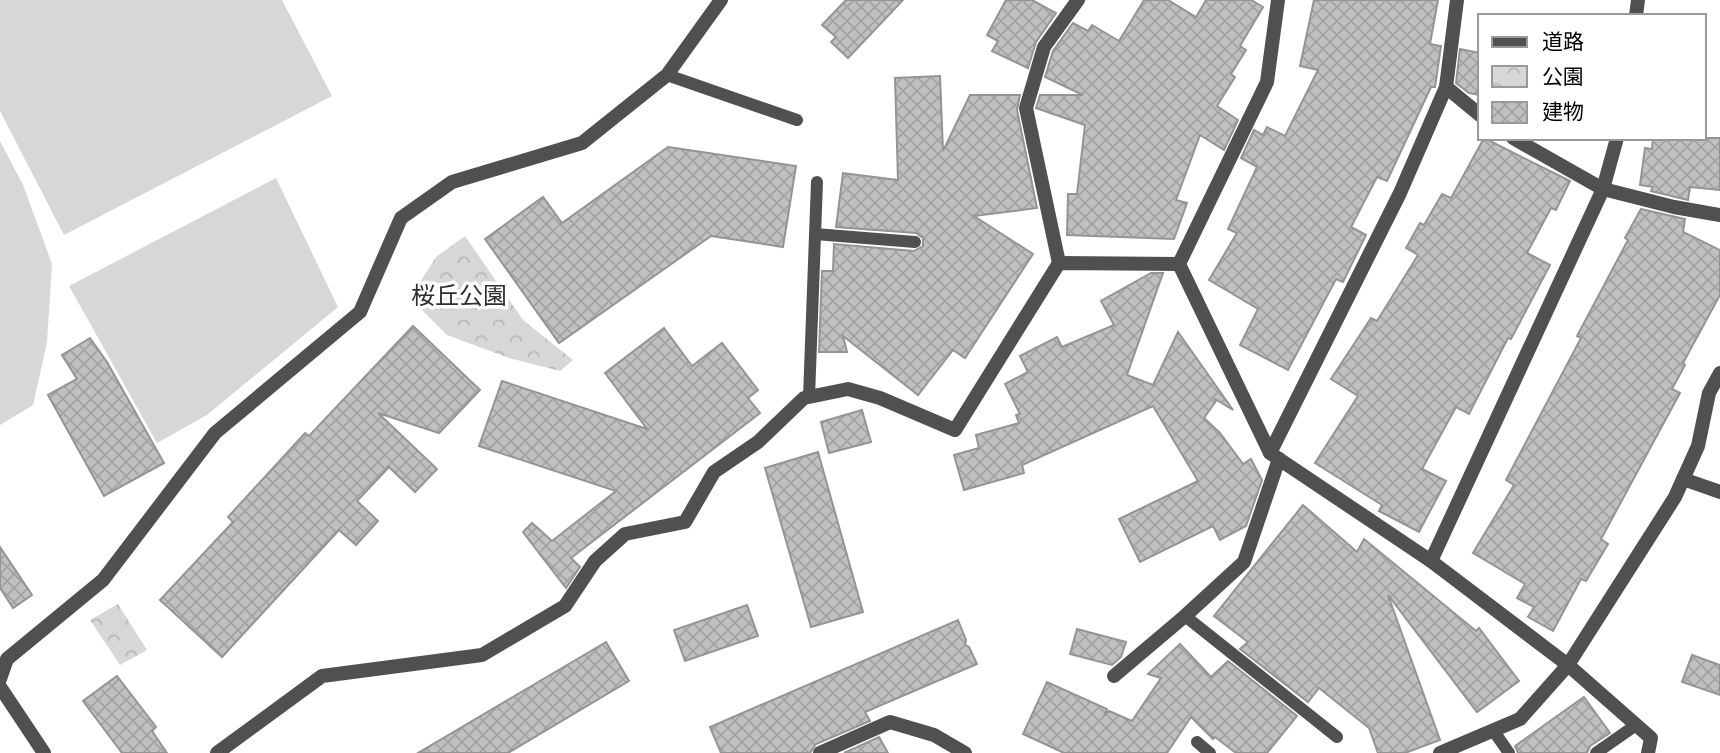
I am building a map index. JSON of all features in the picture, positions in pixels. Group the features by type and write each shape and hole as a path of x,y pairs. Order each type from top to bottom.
{"street":[{"path":"0,679 3,654 103,580 215,433 360,312 401,218 452,182 582,143 667,75 721,0"},
{"path":"217,753 321,676 482,655 526,630 565,606 595,561 625,534 685,522 714,472 758,442 804,398 848,389 880,398 956,430 1059,263 1026,108 1044,47 1078,0"},
{"path":"1179,264 1267,82 1278,0"},
{"path":"1114,676 1185,617 1244,562 1274,456 1399,193 1446,87 1457,0"},
{"path":"1446,87 1478,113"},
{"path":"1517,140 1602,188 1674,207 1720,215"},
{"path":"1432,561 1602,188 1616,140"},
{"path":"1059,263 1179,264"},
{"path":"1179,264 1274,456 1432,561 1568,665 1651,738 1648,753"},
{"path":"1440,753 1520,719 1568,665 1675,497 1698,446 1709,393 1720,373"},
{"path":"1683,479 1720,492"},
{"path":"0,687 44,753"},
{"path":"820,753 890,722 934,735 965,753"}],"lane":[{"path":"667,75 797,120"},
{"path":"809,397 817,182"},
{"path":"815,234 915,242"},
{"path":"1185,617 1337,737"},
{"path":"1595,753 1636,725"},
{"path":"1493,730 1509,753"},
{"path":"1197,742 1210,753"}],"green space":[{"path":"0,0 282,0 332,96 64,235 0,111"},
{"path":"0,141 23,185 52,264 47,342 33,405 0,425"},
{"path":"276,178 338,307 207,415 157,443 69,286"},
{"name":"桜丘公園","path":"465,236 523,320 573,360 560,371 509,358 447,335 410,298 436,257"},
{"path":"118,604 147,650 120,665 90,620"}],"building":[{"path":"846,0 903,0 848,58 831,42 836,37 822,25"},
{"path":"1006,0 1032,0 1056,13 1036,42 1028,68 992,51 998,41 987,35"},
{"path":"1144,0 1168,0 1196,17 1206,0 1251,0 1263,7 1240,46 1246,50 1231,74 1235,77 1217,106 1238,120 1224,150 1200,135 1176,200 1187,203 1174,239 1067,235 1068,194 1077,194 1085,125 1036,108 1040,95 1083,95 1045,77 1053,51 1073,23 1088,31 1092,25 1119,41"},
{"path":"1314,0 1438,0 1430,44 1441,46 1435,87 1431,87 1387,181 1377,177 1351,227 1366,235 1343,282 1336,279 1288,370 1240,345 1258,309 1209,280 1237,233 1228,229 1257,167 1241,158 1254,130 1263,135 1267,127 1285,136 1318,70 1300,66"},
{"path":"1460,49 1478,53 1478,95 1469,93 1456,83"},
{"path":"940,76 943,151 970,95 1020,95 1017,110 1037,208 974,216 1033,254 965,358 953,350 918,395 843,336 847,352 819,352 822,271 833,271 834,244 914,251 923,246 923,238 916,233 836,227 843,173 898,180 895,78"},
{"path":"1720,138 1720,190 1690,187 1688,200 1651,191 1653,187 1640,185 1645,148 1652,149 1653,140"},
{"path":"1483,140 1488,140 1570,181 1556,210 1551,208 1527,253 1550,265 1469,414 1456,407 1422,469 1446,481 1419,532 1379,511 1382,505 1315,463 1358,396 1331,379 1371,318 1377,321 1418,255 1406,248 1420,223 1424,225 1442,194 1451,198"},
{"path":"668,147 796,166 783,247 711,236 559,343 485,239 543,197 562,223"},
{"path":"1641,209 1685,219 1683,232 1720,250 1720,295 1672,389 1680,393 1601,539 1608,544 1586,581 1581,579 1553,631 1528,617 1534,607 1517,598 1525,584 1473,553 1514,485 1506,480 1581,338 1577,336 1628,240 1625,238"},
{"path":"1151,273 1163,273 1127,375 1153,385 1178,332 1233,410 1215,399 1204,418 1220,433 1243,464 1251,459 1262,480 1246,526 1220,540 1213,526 1140,562 1119,519 1198,481 1153,406 1022,465 1024,473 964,490 954,455 979,448 976,435 1019,423 1016,415 1020,414 1005,384 1028,372 1020,356 1057,337 1062,347 1114,325 1101,301"},
{"path":"413,326 480,390 439,433 378,413 437,469 415,492 389,467 357,501 378,521 356,545 339,530 222,657 160,600 233,522 228,517 305,433 309,436"},
{"path":"664,328 692,366 722,343 758,390 748,398 760,413 571,558 580,567 566,588 523,532 532,523 552,541 616,491 479,446 502,381 647,429 605,373"},
{"path":"90,338 107,362 164,463 104,496 48,395 77,379 62,355"},
{"path":"862,410 871,442 829,453 821,422"},
{"path":"818,452 863,612 811,627 765,468"},
{"path":"1303,505 1357,552 1364,539 1476,631 1479,628 1519,681 1477,712 1388,595 1440,740 1405,753 1378,753 1369,728 1319,688 1308,702 1240,649 1248,642 1214,616"},
{"path":"0,547 32,595 13,608 0,588"},
{"path":"747,605 758,636 685,661 674,630"},
{"path":"958,620 966,640 965,645 969,647 977,664 865,712 870,721 816,744 810,753 721,753 710,727"},
{"path":"1077,629 1126,642 1121,657 1112,665 1070,654"},
{"path":"606,642 629,681 508,753 418,753"},
{"path":"1180,644 1211,677 1228,661 1297,716 1267,753 1236,753 1215,737 1213,739 1191,717 1167,753 1064,753 1023,734 1047,682 1107,709 1105,714 1109,711 1132,721 1161,678 1148,674"},
{"path":"1692,655 1720,665 1720,695 1682,682"},
{"path":"117,676 156,727 152,731 167,753 122,753 83,701"},
{"path":"1584,697 1610,733 1590,746 1587,753 1518,753 1515,746"},
{"path":"879,737 888,753 844,753"}]}
